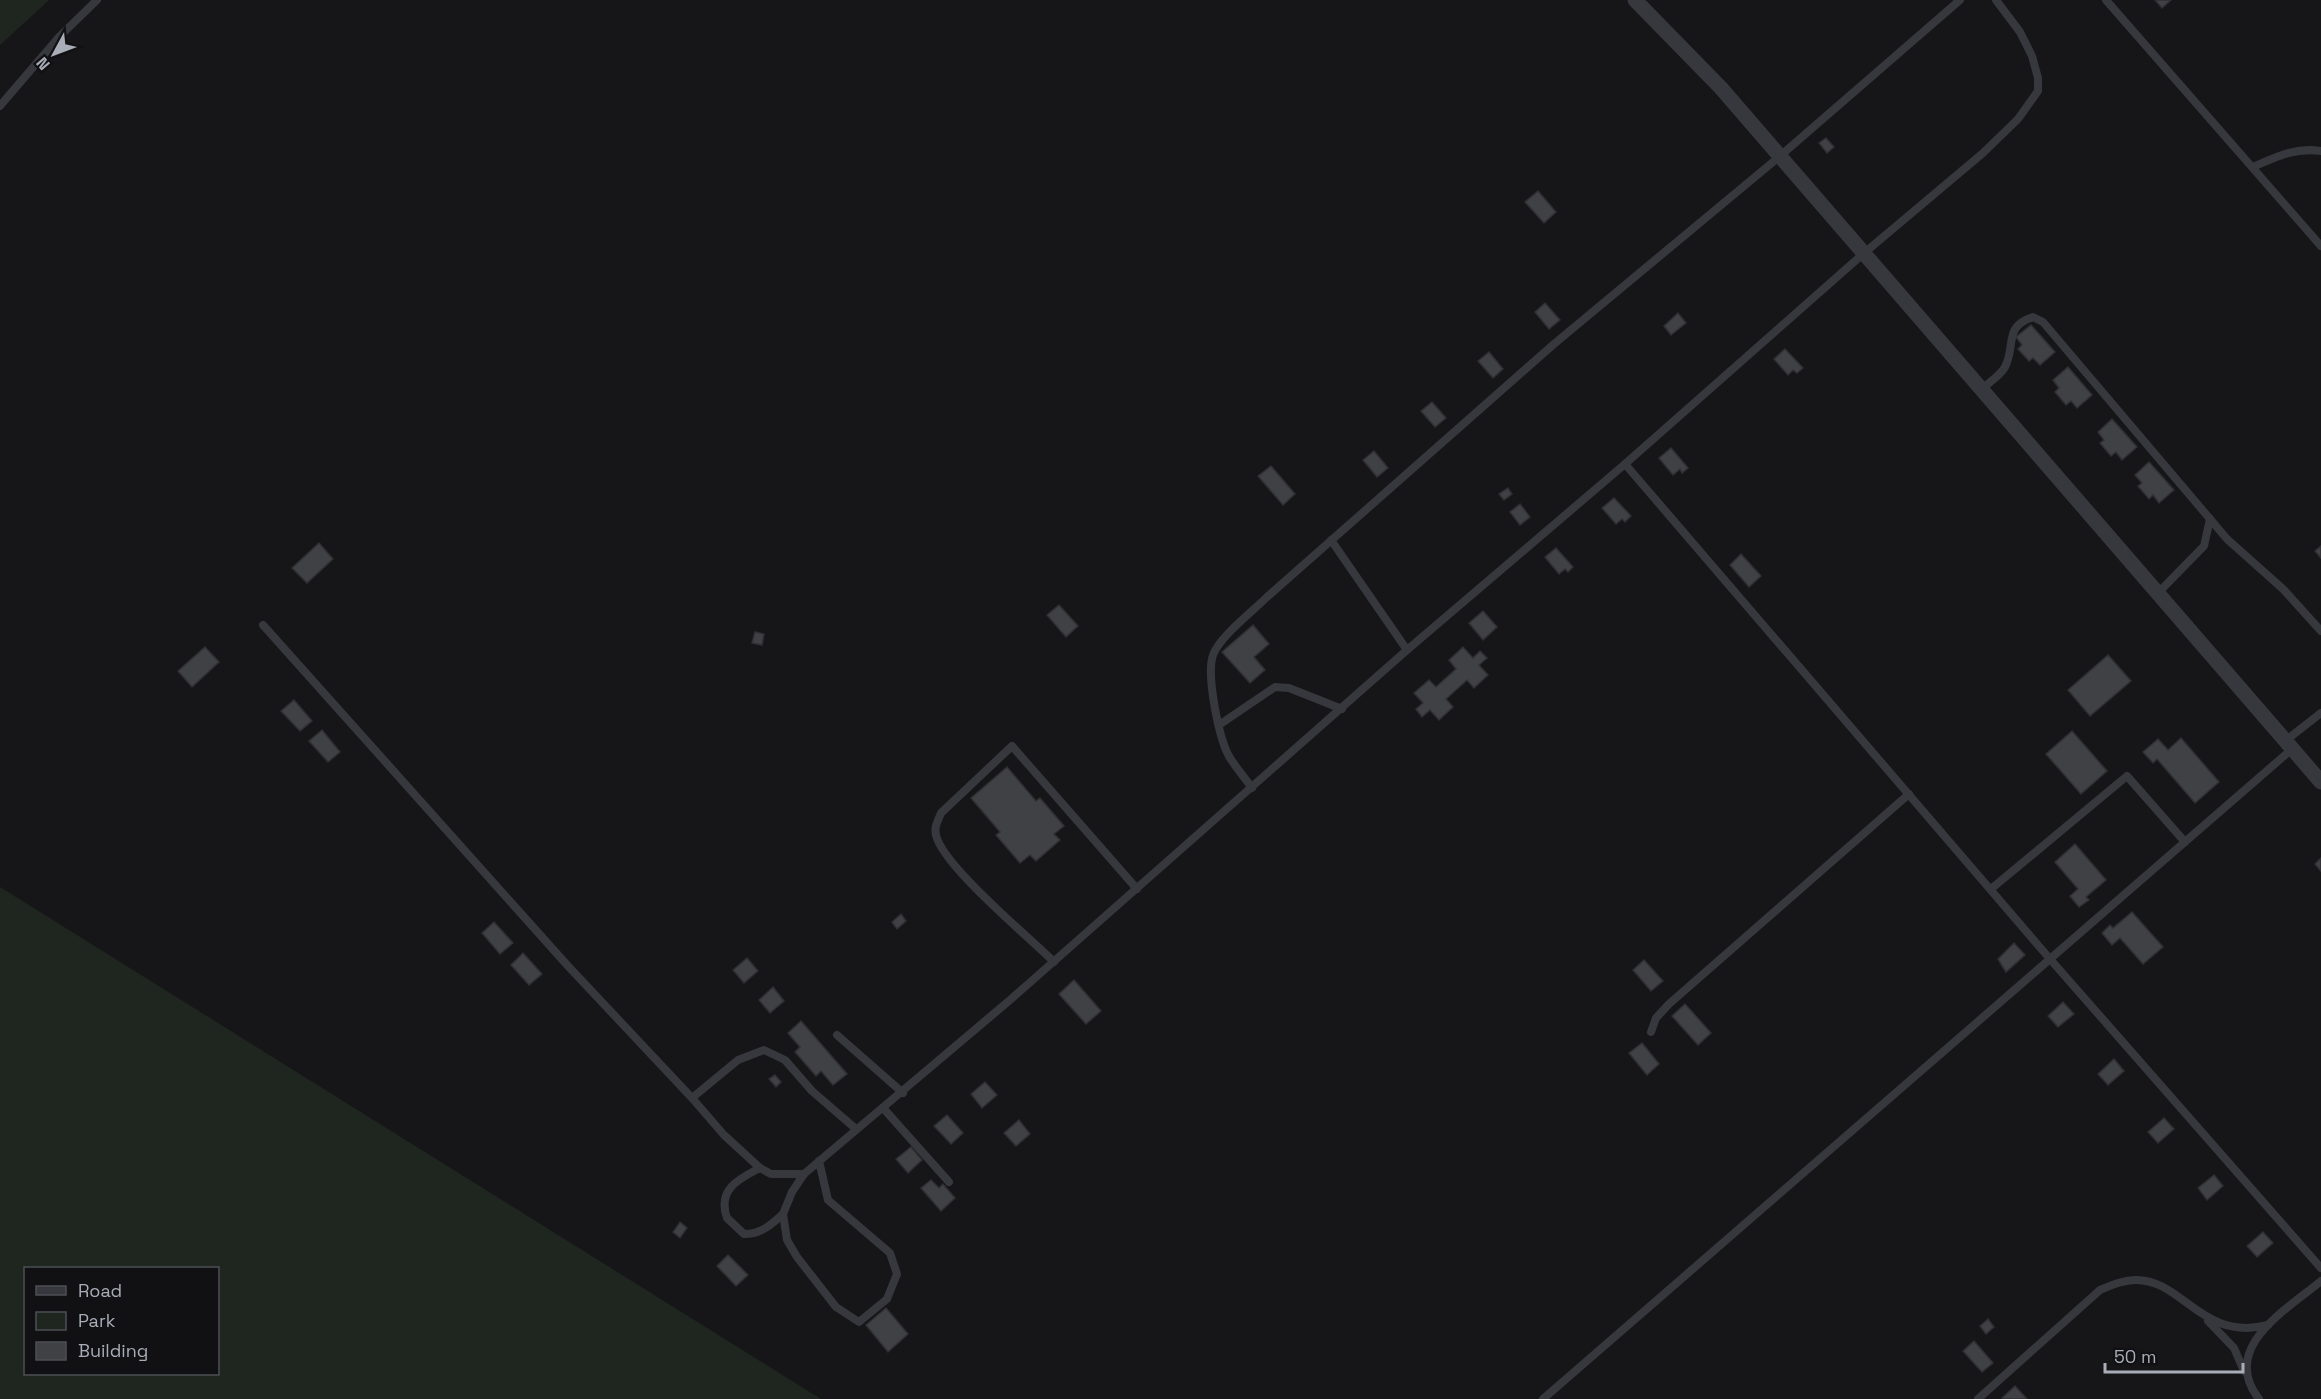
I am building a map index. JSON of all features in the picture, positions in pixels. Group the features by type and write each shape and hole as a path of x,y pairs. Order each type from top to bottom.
{"street":[{"path":"1635,0 1690,54 2321,782"}],"lane":[{"path":"0,106 59,37 97,0"},
{"path":"1252,788 1230,757 1219,725 1211,669 1214,654 1224,639 1267,597 1554,344 1779,157 1960,0"},
{"path":"760,1168 739,1178 724,1197 727,1218 744,1234 752,1234 771,1226 783,1214 792,1192 804,1174 856,1129 903,1093 1054,962 1407,650 1625,464 2018,120 2038,91 2032,56 2020,32 1996,0"},
{"path":"2106,0 2321,246"},
{"path":"2253,167 2284,153 2305,149 2321,152"},
{"path":"1981,390 2006,366 2010,341 2019,324 2033,317 2043,322 2210,519 2241,552 2283,590 2321,631"},
{"path":"1625,464 2050,959 2321,1268"},
{"path":"2158,593 2204,546 2210,519"},
{"path":"1331,540 1407,650"},
{"path":"263,625 567,966 692,1098 724,1136 760,1168 771,1174 804,1174"},
{"path":"1219,725 1275,687 1289,688 1342,709"},
{"path":"1543,1399 2185,842 2321,713"},
{"path":"1054,962 960,871 936,837 935,825 941,813 1012,746 1137,889"},
{"path":"1991,889 2127,776 2185,842"},
{"path":"1651,1032 1656,1018 1669,1004 1909,795"},
{"path":"837,1035 903,1093"},
{"path":"692,1098 738,1060 764,1050 785,1060 812,1091 856,1129"},
{"path":"884,1109 949,1182"},
{"path":"783,1214 787,1240 797,1257 836,1307 859,1322 887,1299 897,1274 890,1253 828,1200 819,1161"},
{"path":"1978,1399 2100,1290 2119,1282 2138,1280 2160,1287 2203,1315 2224,1335 2234,1348 2259,1399"},
{"path":"2247,1378 2246,1361 2249,1350 2268,1325 2321,1281"},
{"path":"2203,1315 2236,1328 2268,1325"}],"green space":[{"path":"0,0 49,0 0,45"},
{"path":"0,887 821,1399 0,1399"}],"building":[{"path":"2155,0 2171,0 2162,8"},
{"path":"1826,138 1834,147 1827,153 1819,143"},
{"path":"1538,191 1556,212 1544,223 1525,202"},
{"path":"1545,303 1560,320 1549,329 1535,312"},
{"path":"1678,313 1686,323 1671,335 1664,326"},
{"path":"2031,325 2055,352 2040,365 2033,358 2029,361 2018,349 2022,345 2016,337"},
{"path":"1785,349 1803,368 1797,373 1793,370 1788,375 1774,359"},
{"path":"1489,352 1503,369 1493,378 1478,361"},
{"path":"2068,367 2092,395 2077,408 2071,401 2066,405 2055,392 2059,388 2053,380"},
{"path":"1432,402 1446,418 1435,427 1421,411"},
{"path":"2112,419 2137,447 2122,460 2116,452 2111,456 2100,443 2104,440 2098,432"},
{"path":"1671,448 1688,468 1682,473 1680,469 1673,475 1659,458"},
{"path":"1374,451 1388,468 1377,477 1363,460"},
{"path":"2149,462 2174,490 2159,503 2153,495 2149,499 2138,486 2142,483 2135,475"},
{"path":"1271,466 1295,494 1283,505 1258,476"},
{"path":"1508,488 1512,494 1504,500 1499,494"},
{"path":"1614,498 1631,516 1625,522 1622,519 1616,524 1602,508"},
{"path":"1520,504 1530,517 1520,525 1510,512"},
{"path":"319,543 333,559 307,583 292,568"},
{"path":"2321,546 2321,558 2315,551"},
{"path":"1556,548 1573,567 1568,572 1565,569 1559,574 1545,557"},
{"path":"1741,554 1761,576 1749,587 1730,565"},
{"path":"1059,605 1078,626 1066,637 1047,615"},
{"path":"1483,611 1497,627 1483,640 1469,623"},
{"path":"1253,625 1269,644 1254,657 1265,670 1250,683 1222,652"},
{"path":"755,632 764,634 762,645 752,643"},
{"path":"205,647 219,662 192,687 178,671"},
{"path":"1463,647 1473,658 1480,651 1487,658 1479,665 1488,675 1474,688 1467,680 1446,699 1453,707 1439,720 1430,710 1422,717 1416,709 1423,703 1414,693 1429,680 1436,687 1456,669 1449,660"},
{"path":"2108,655 2131,681 2090,716 2068,690"},
{"path":"294,700 312,721 300,731 281,711"},
{"path":"322,730 340,752 328,762 309,741"},
{"path":"2072,731 2107,771 2081,794 2046,754"},
{"path":"2181,738 2219,782 2195,803 2157,759 2153,763 2143,752 2158,739 2168,750"},
{"path":"1007,767 1036,801 1040,798 1064,826 1054,834 1060,840 1036,861 1030,855 1020,863 996,835 1000,832 971,798"},
{"path":"2075,844 2106,880 2086,897 2089,900 2079,907 2070,896 2078,889 2055,862"},
{"path":"2321,858 2321,871 2315,864"},
{"path":"2132,912 2163,947 2143,964 2120,938 2112,945 2102,933 2110,925 2113,928"},
{"path":"901,914 906,921 897,929 892,922"},
{"path":"494,922 513,943 500,954 482,933"},
{"path":"2014,943 2025,955 2006,972 1998,959"},
{"path":"523,953 542,974 529,985 511,965"},
{"path":"747,958 758,971 744,983 733,970"},
{"path":"1644,960 1663,981 1651,991 1633,970"},
{"path":"1074,980 1101,1011 1086,1024 1059,994"},
{"path":"773,987 784,1001 770,1013 759,1000"},
{"path":"2063,1002 2074,1014 2058,1027 2048,1016"},
{"path":"1685,1004 1711,1033 1698,1045 1672,1016"},
{"path":"801,1021 847,1074 833,1085 821,1071 816,1076 795,1052 800,1047 788,1033"},
{"path":"1642,1043 1659,1064 1647,1075 1629,1053"},
{"path":"2114,1059 2124,1071 2108,1085 2098,1074"},
{"path":"775,1075 781,1082 776,1087 769,1079"},
{"path":"985,1082 997,1095 982,1108 971,1094"},
{"path":"947,1115 963,1133 951,1144 934,1126"},
{"path":"2164,1118 2174,1129 2158,1143 2148,1132"},
{"path":"1019,1120 1030,1134 1016,1146 1004,1133"},
{"path":"911,1147 922,1160 908,1173 896,1159"},
{"path":"2214,1175 2223,1186 2207,1200 2198,1188"},
{"path":"931,1180 939,1188 943,1184 955,1198 941,1211 921,1188"},
{"path":"680,1222 687,1228 680,1238 673,1232"},
{"path":"2263,1232 2273,1243 2257,1257 2247,1246"},
{"path":"728,1255 748,1275 736,1286 717,1266"},
{"path":"886,1308 908,1334 888,1352 866,1325"},
{"path":"1988,1319 1994,1327 1986,1334 1980,1326"},
{"path":"1974,1341 1993,1363 1982,1372 1963,1351"},
{"path":"2015,1386 2027,1399 2002,1398"}]}
